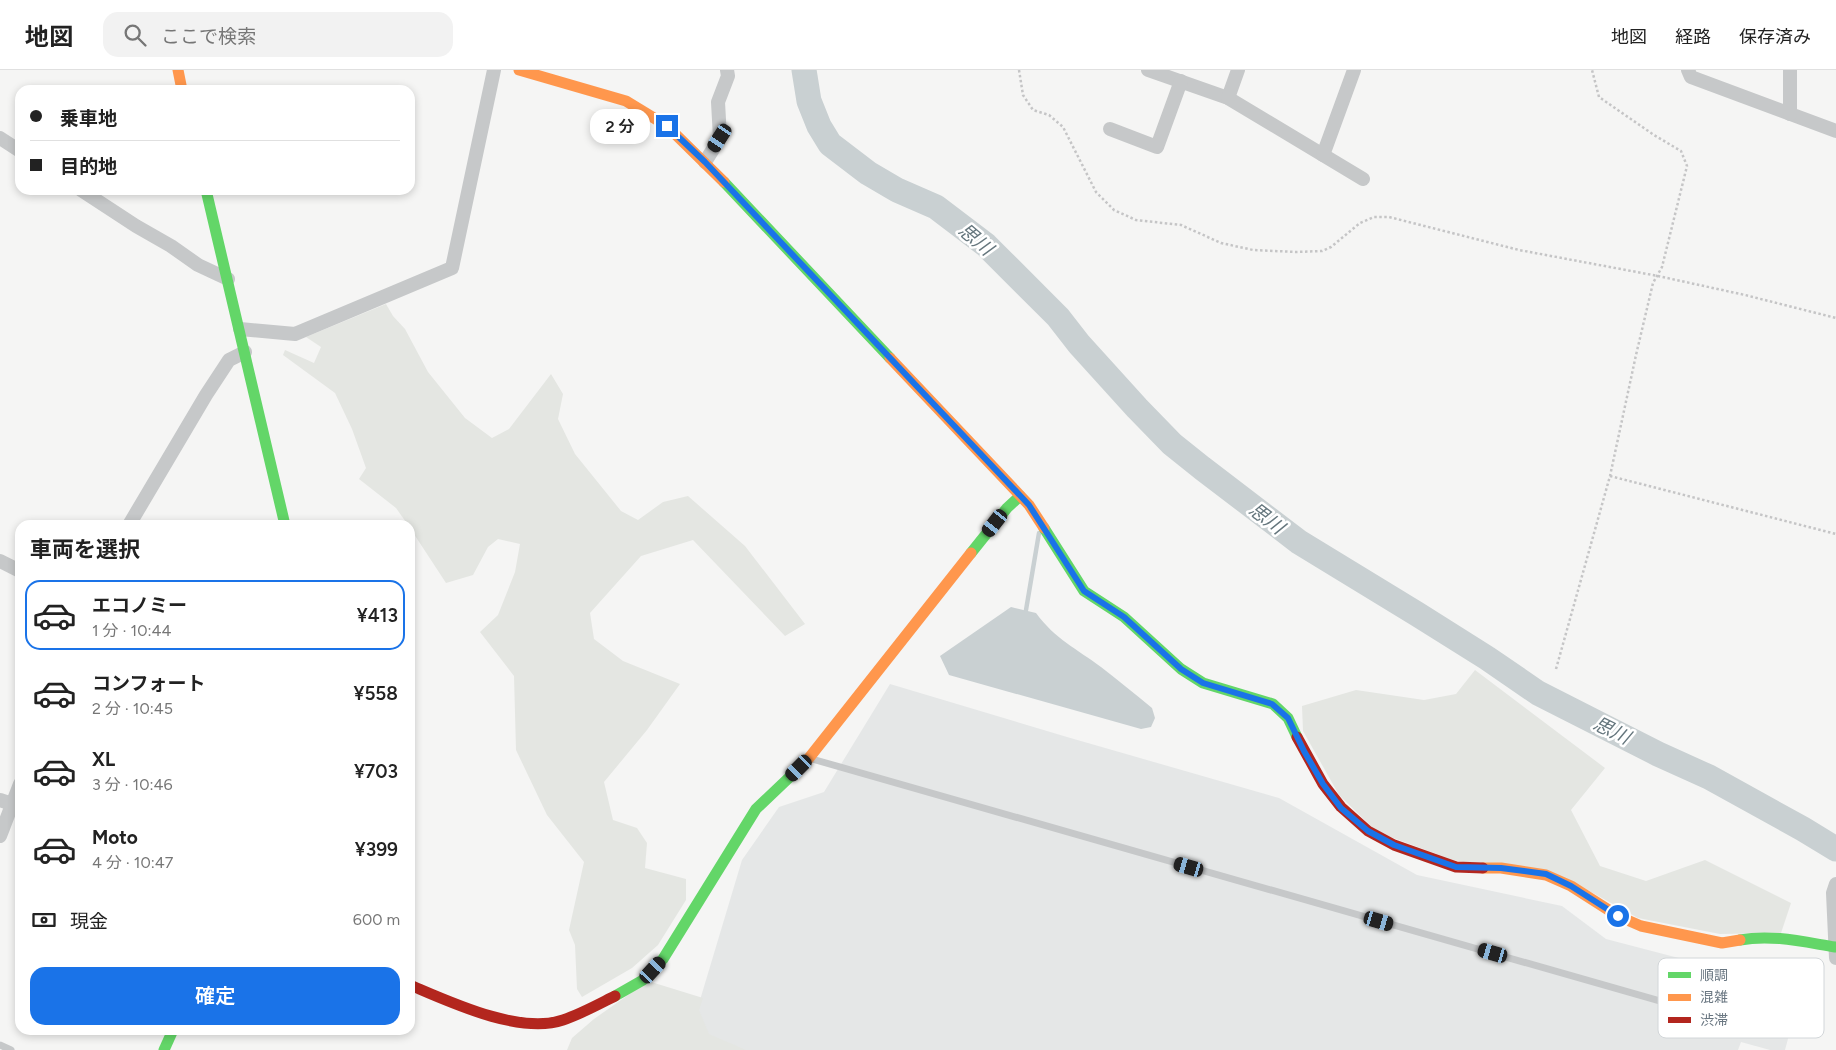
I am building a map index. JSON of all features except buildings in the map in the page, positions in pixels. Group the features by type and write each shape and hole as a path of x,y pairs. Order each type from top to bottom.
{"street":[{"path":"178,70 181,85"},
{"path":"240,329 295,334 452,268 494,70"},
{"path":"519,70 626,101 667,126 705,162 1029,505 1084,591 1124,617 1181,669 1203,683 1272,704 1288,718 1323,784 1341,808 1368,831 1394,845 1456,867 1501,868 1546,874 1571,886 1618,916 1641,926 1722,943 1756,936 1776,938 1835,953 1836,926 1833,893 1836,884"},
{"path":"705,162 720,138 718,102 728,76 727,70"},
{"path":"1148,70 1228,98 1363,180"},
{"path":"1228,98 1238,70"},
{"path":"1322,155 1354,70"},
{"path":"1688,70 1691,77 1836,131"},
{"path":"1790,70 1790,114"},
{"path":"1110,129 1156,147 1181,82"},
{"path":"0,138 15,148"},
{"path":"89,195 198,265 228,279"},
{"path":"207,195 284,520"},
{"path":"132,520 229,360 245,352"},
{"path":"415,987 500,1020 533,1024 562,1021 605,1001 643,980 663,959 756,809 809,758 1007,508 1020,496"},
{"path":"0,561 15,568"},
{"path":"0,836 6,802 15,790"},
{"path":"164,1050 171,1035"}],"lane":[{"path":"809,758 1658,1000"},
{"path":"0,1045 10,1050"}],"path":[{"path":"1019,70 1023,95 1033,110 1048,115 1064,127 1096,192 1114,210 1136,220 1181,225 1221,243 1253,250 1296,252 1322,251 1331,247 1360,223 1374,217 1389,217 1519,250 1658,276 1836,318"},
{"path":"1556,669 1610,476 1653,283 1662,268 1687,166 1681,152 1600,96 1592,70"},
{"path":"1610,476 1836,534"}],"shaded area":[{"path":"386,304 393,316 405,329 428,372 465,418 492,438 509,429 551,374 563,394 558,419 575,454 621,511 638,520 663,502 688,496 745,546 805,624 785,636 693,540 641,556 590,613 594,639 623,661 680,684 647,730 604,782 613,820 637,828 647,843 645,868 686,879 686,900 658,945 632,968 582,997 577,989 575,945 569,930 584,862 547,815 516,750 514,676 480,632 498,615 515,572 520,544 498,539 488,547 473,575 446,583 415,536 415,520 404,520 396,508 359,479 366,468 352,429 335,393 283,355 285,350 314,363 321,347 306,337"},
{"path":"1011,607 1036,613 1059,637 1101,667 1152,708 1155,718 1151,727 1141,729 949,675 940,656"},
{"path":"1475,670 1605,768 1571,810 1600,866 1646,881 1705,860 1791,903 1781,933 1720,934 1638,918 1575,883 1453,860 1377,832 1339,795 1303,731 1302,706 1356,690 1424,700 1456,694"},
{"path":"890,684 1279,798 1417,875 1562,906 1606,939 1679,958 1658,958 1658,1038 1788,1038 1785,1050 1770,1050 1741,1042 1738,1050 728,1050 709,1041 697,1010 742,860 779,807 824,792"},
{"path":"648,981 703,998 699,1010 709,1034 746,1050 567,1050 572,1038 594,1019"}],"waterway":[{"name":"思川","path":"804,70 809,101 819,126 830,144 868,173 897,190 936,207 986,245 1058,317 1079,344 1172,444 1299,542 1487,658 1538,693 1658,754 1709,777 1836,849"},
{"path":"1026,610 1039,533"}],"traffic: fast":[{"path":"724,182 890,358"},
{"path":"207,195 284,520"},
{"path":"971,553 1007,508 1020,496"},
{"path":"1044,528 1084,591 1124,617 1181,669 1203,683 1273,704 1288,718 1297,737"},
{"path":"615,996 643,980 663,959 756,809 796,771"},
{"path":"1740,940 1776,938 1835,947"},
{"path":"164,1050 171,1035"}],"traffic: slow":[{"path":"178,70 181,85"},
{"path":"519,70 626,101 667,126 724,182"},
{"path":"890,358 1029,505 1044,528"},
{"path":"796,771 809,758 971,553"},
{"path":"1483,868 1501,868 1546,875 1571,886 1618,916 1641,926 1722,943 1740,940"}],"traffic: jam":[{"path":"1297,737 1323,784 1341,807 1368,831 1394,845 1456,867 1483,868"},
{"path":"415,987 465,1008 506,1020 546,1024 583,1012 615,996"}],"route":[{"path":"667,126 705,162 1029,505 1084,591 1124,617 1181,669 1203,683 1272,704 1288,718 1323,784 1341,808 1368,831 1394,845 1456,867 1501,868 1546,874 1571,886 1618,916"}]}
